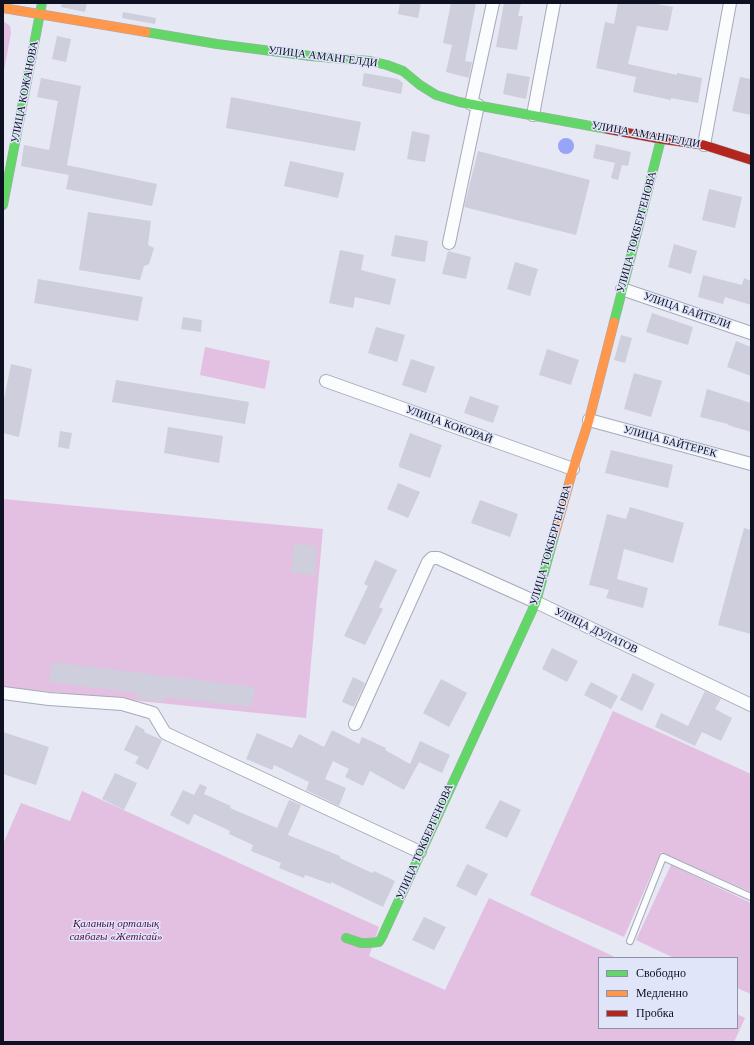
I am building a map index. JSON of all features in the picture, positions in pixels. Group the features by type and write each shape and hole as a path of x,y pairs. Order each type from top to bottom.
{"street":[{"name":"УЛИЦА КОЖАНОВА","path":"3,205 42,3"},
{"path":"449,243 493,3"},
{"path":"533,115 554,3"},
{"path":"704,145 730,3"},
{"name":"УЛИЦА АМАНГЕЛДИ","path":"3,8 217,44 382,63 403,72 436,95 475,105 661,139 704,145 751,160"},
{"name":"УЛИЦА ТОКБЕРГЕНОВА","path":"346,938 361,943 379,942 382,938 420,852 536,602 573,469 589,420 661,139"},
{"name":"УЛИЦА БАЙТЕЛИ","path":"622,289 751,333"},
{"name":"УЛИЦА КОКОРАЙ","path":"326,381 573,469"},
{"name":"УЛИЦА БАЙТЕРЕК","path":"589,420 751,464"},
{"name":"УЛИЦА ДУЛАТОВ","path":"355,724 428,562 432,558 438,558 536,602 751,705"},
{"path":"3,694 122,704 153,713 165,733 420,852"}],"lane":[{"path":"630,941 663,857 751,897"}],"green space":[{"path":"3,21 10,26 11,33 3,76"},
{"path":"205,347 270,361 265,389 200,375"},
{"path":"3,499 323,529 306,718 3,687"},
{"path":"613,711 751,774 751,892 661,852 624,937 530,895"},
{"name":"Қаланың орталық саябағы «Жетісай»","path":"82,791 379,927 369,956 445,990 489,898 615,957 598,957 598,1029 738,1029 738,1014 745,1018 734,1042 3,1042 3,844 21,803 70,821"},
{"path":"671,865 751,903 751,994 738,988 738,957 672,957 636,940"}],"water":[{"path":"566,138 573,143 574,146 569,153 566,154 559,149 558,146 563,139"}],"building":[{"path":"62,3 87,3 85,12 61,7"},
{"path":"400,3 421,3 418,18 398,14"},
{"path":"451,3 476,3 465,61 472,62 469,78 446,72 452,45 443,43"},
{"path":"504,3 521,3 518,16 523,16 517,50 496,47"},
{"path":"618,3 651,3 673,7 668,31 637,26 628,64 677,75 677,73 702,78 698,103 671,98 671,100 633,92 636,77 596,68 605,22 614,24"},
{"path":"123,12 156,18 155,24 122,18"},
{"path":"57,36 71,39 66,62 52,59"},
{"path":"364,73 398,79 403,83 401,94 362,86"},
{"path":"507,73 530,77 526,99 503,94"},
{"path":"740,77 751,79 751,115 732,111"},
{"path":"41,78 81,86 67,165 157,184 152,206 66,189 69,175 21,166 24,145 49,150 58,101 37,97"},
{"path":"231,97 361,122 355,151 226,128"},
{"path":"412,131 430,135 425,162 407,159"},
{"path":"596,144 631,152 628,166 622,165 618,180 611,178 615,163 593,158"},
{"path":"478,151 590,180 576,235 464,207"},
{"path":"290,161 344,173 338,198 284,186"},
{"path":"709,189 742,197 735,228 702,220"},
{"path":"88,212 151,221 148,245 154,248 149,264 144,266 140,280 79,270"},
{"path":"395,235 428,241 425,262 391,256"},
{"path":"674,244 697,251 691,274 668,267"},
{"path":"340,250 364,255 361,270 396,279 390,305 355,297 353,308 329,303"},
{"path":"448,251 471,257 466,279 442,274"},
{"path":"515,262 538,269 530,296 507,289"},
{"path":"703,275 742,285 744,278 751,281 751,305 725,297 723,304 698,297"},
{"path":"38,279 143,297 138,321 34,303"},
{"path":"652,313 693,327 688,345 646,332"},
{"path":"183,317 202,320 201,332 181,329"},
{"path":"376,327 405,335 397,362 368,353"},
{"path":"621,335 632,338 625,363 614,360"},
{"path":"736,341 751,347 751,376 727,367"},
{"path":"547,349 579,360 571,385 539,375"},
{"path":"411,359 435,367 426,393 402,385"},
{"path":"11,364 32,369 19,437 3,433 3,404"},
{"path":"634,373 662,381 651,417 624,409"},
{"path":"116,380 249,402 245,424 112,402"},
{"path":"707,389 751,403 751,432 700,417"},
{"path":"470,396 499,406 493,423 464,413"},
{"path":"168,427 223,436 219,463 164,453"},
{"path":"60,431 72,433 69,449 58,447"},
{"path":"410,433 442,445 430,478 399,467"},
{"path":"611,450 673,465 668,488 605,473"},
{"path":"398,483 420,492 408,518 387,509"},
{"path":"480,500 518,514 510,537 471,523"},
{"path":"630,507 684,523 673,563 624,549 617,579 648,588 643,608 606,598 609,590 589,585 607,514 626,519"},
{"path":"744,528 751,530 751,634 718,625"},
{"path":"294,544 317,546 315,575 291,573"},
{"path":"375,560 397,570 379,607 383,609 365,645 344,636 368,586 364,584"},
{"path":"552,648 578,661 567,682 542,669"},
{"path":"52,662 255,687 252,707 164,697 163,702 136,698 137,693 49,682"},
{"path":"633,673 655,684 642,711 620,700"},
{"path":"353,677 365,683 354,707 342,702"},
{"path":"441,679 467,693 449,727 423,713"},
{"path":"591,682 618,696 611,709 584,695"},
{"path":"705,691 721,699 715,709 732,718 721,741 702,732 695,746 655,727 661,713 688,726"},
{"path":"136,725 145,730 144,732 162,740 148,770 135,763 139,757 124,750"},
{"path":"332,730 359,744 362,737 386,748 385,750 410,764 420,741 450,755 442,773 419,762 404,790 370,771 363,786 345,777 349,769 333,761 325,779 346,788 339,806 306,790 309,782 274,765 272,770 246,759 257,733 292,748 299,734 324,747"},
{"path":"3,732 49,747 36,785 3,774"},
{"path":"115,773 137,783 124,810 102,799"},
{"path":"200,784 207,787 204,794 231,806 230,808 277,828 289,800 301,805 288,835 340,856 340,858 372,873 374,871 395,881 383,907 331,882 331,884 305,875 304,878 279,868 281,863 251,851 253,845 229,834 230,831 194,814 189,825 170,815 183,790 194,795"},
{"path":"500,800 521,810 507,838 485,828"},
{"path":"467,864 488,874 476,896 456,886"},
{"path":"424,917 446,927 434,950 412,940"}],"traffic: fast":[{"path":"3,205 42,3"},
{"path":"146,32 217,44 310,56 370,61 403,71 420,85 436,95 459,102 607,129"},
{"path":"614,322 661,139"},
{"path":"346,938 361,943 369,943 379,942 382,937 536,602 555,533"}],"traffic: slow":[{"path":"3,8 146,32"},
{"path":"555,533 573,469 589,420 614,322"}],"traffic: jam":[{"path":"607,129 704,145 751,160"}]}
